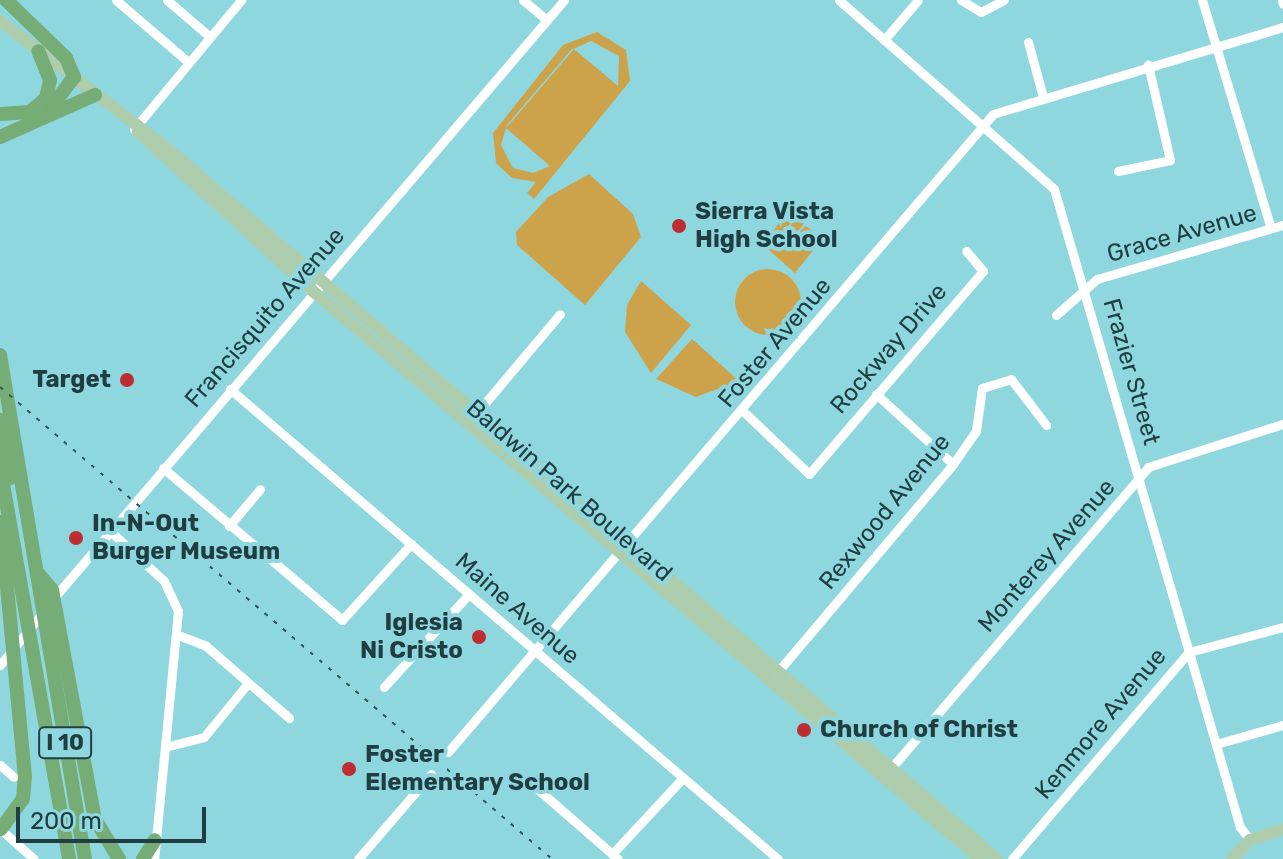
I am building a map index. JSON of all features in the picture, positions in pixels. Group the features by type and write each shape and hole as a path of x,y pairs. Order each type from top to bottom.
{"highway":[{"path":"6,0 66,58 74,77 50,109"},
{"path":"0,114 30,112 46,98 50,80 38,51"},
{"path":"0,137 50,109 95,95"},
{"name":"I 10","path":"0,355 36,570 46,603 46,626 85,859"},
{"path":"0,420 93,810 118,858"},
{"path":"0,467 20,626 7,666 19,782 0,829"},
{"path":"1,530 20,626"},
{"name":"I 10","path":"20,626 28,647 61,859"},
{"path":"28,647 69,859"},
{"path":"0,809 19,782"},
{"path":"143,859 155,840"}],"main road":[{"name":"Baldwin Park Boulevard","path":"0,21 74,77 253,224 317,288"},
{"name":"Baldwin Park Boulevard","path":"136,130 216,207 628,542 779,670 886,774 980,859"},
{"path":"216,207 253,224"},
{"name":"Baldwin Park Boulevard","path":"473,417 618,553 769,682 997,859"},
{"path":"1232,859 1250,840 1283,829"}],"street":[{"path":"116,0 188,62"},
{"path":"167,0 210,37"},
{"path":"136,130 241,0"},
{"path":"523,0 547,20"},
{"name":"Francisquito Avenue","path":"7,666 109,530 564,0"},
{"name":"Frazier Street","path":"839,0 983,123 1054,189 1087,287 1216,744 1250,840"},
{"path":"884,40 918,0"},
{"path":"961,0 981,12 1004,0"},
{"path":"1202,0 1271,228"},
{"name":"Foster Avenue","path":"448,752 618,553 744,412 983,123 1043,97 1283,27"},
{"path":"1028,42 1043,97"},
{"path":"1118,171 1170,160 1148,65"},
{"name":"Grace Avenue","path":"1056,315 1087,287 1283,225"},
{"name":"Rockway Drive","path":"744,412 809,474 983,271 966,251"},
{"path":"473,417 560,314"},
{"name":"Rexwood Avenue","path":"769,682 953,464 976,431 982,388 994,379 1011,379 1046,425"},
{"name":"Maine Avenue","path":"230,389 778,859"},
{"path":"876,394 953,464"},
{"name":"Monterey Avenue","path":"886,774 1140,477 1158,460 1283,424"},
{"path":"163,468 342,620 411,544"},
{"path":"229,526 260,489"},
{"path":"109,530 169,587 178,635 154,859"},
{"path":"384,687 469,594"},
{"name":"Kenmore Avenue","path":"1012,859 1189,652 1283,627"},
{"path":"178,635 206,646 289,718"},
{"path":"165,747 204,737 248,683"},
{"path":"1216,744 1283,725"},
{"path":"0,765 19,782"},
{"path":"358,859 431,774"},
{"path":"534,786 615,856 682,779"},
{"path":"0,829 34,859"}],"shaded area":[{"path":"597,32 626,50 630,81 534,199 527,193 536,182 512,178 496,163 493,133 563,45","holes":["591,41 619,56 618,86 574,49 506,128 571,50","506,128 550,166 533,173 513,168 501,145"]},
{"path":"589,174 633,214 641,237 585,305 517,245 516,232 548,197"},
{"path":"788,211 795,216 785,232 797,218 804,224 792,238 806,226 813,231 801,246 815,233 822,239 795,273 763,245"},
{"path":"768,269 781,272 791,279 798,289 801,302 798,315 791,325 781,332 768,335 755,332 745,325 738,315 735,302 738,289 745,279 755,272"},
{"path":"641,281 691,325 651,373 625,332 627,305"},
{"path":"692,339 739,381 696,397 656,379"}],"railway":[{"path":"0,387 552,859"}],"place":[{"name":"Sierra Vista High School","path":"679,226"},
{"name":"Target","path":"127,380"},
{"name":"In-N-Out Burger Museum","path":"76,538"},
{"name":"Iglesia Ni Cristo","path":"479,637"},
{"name":"Church of Christ","path":"804,730"},
{"name":"Foster Elementary School","path":"349,769"}]}
